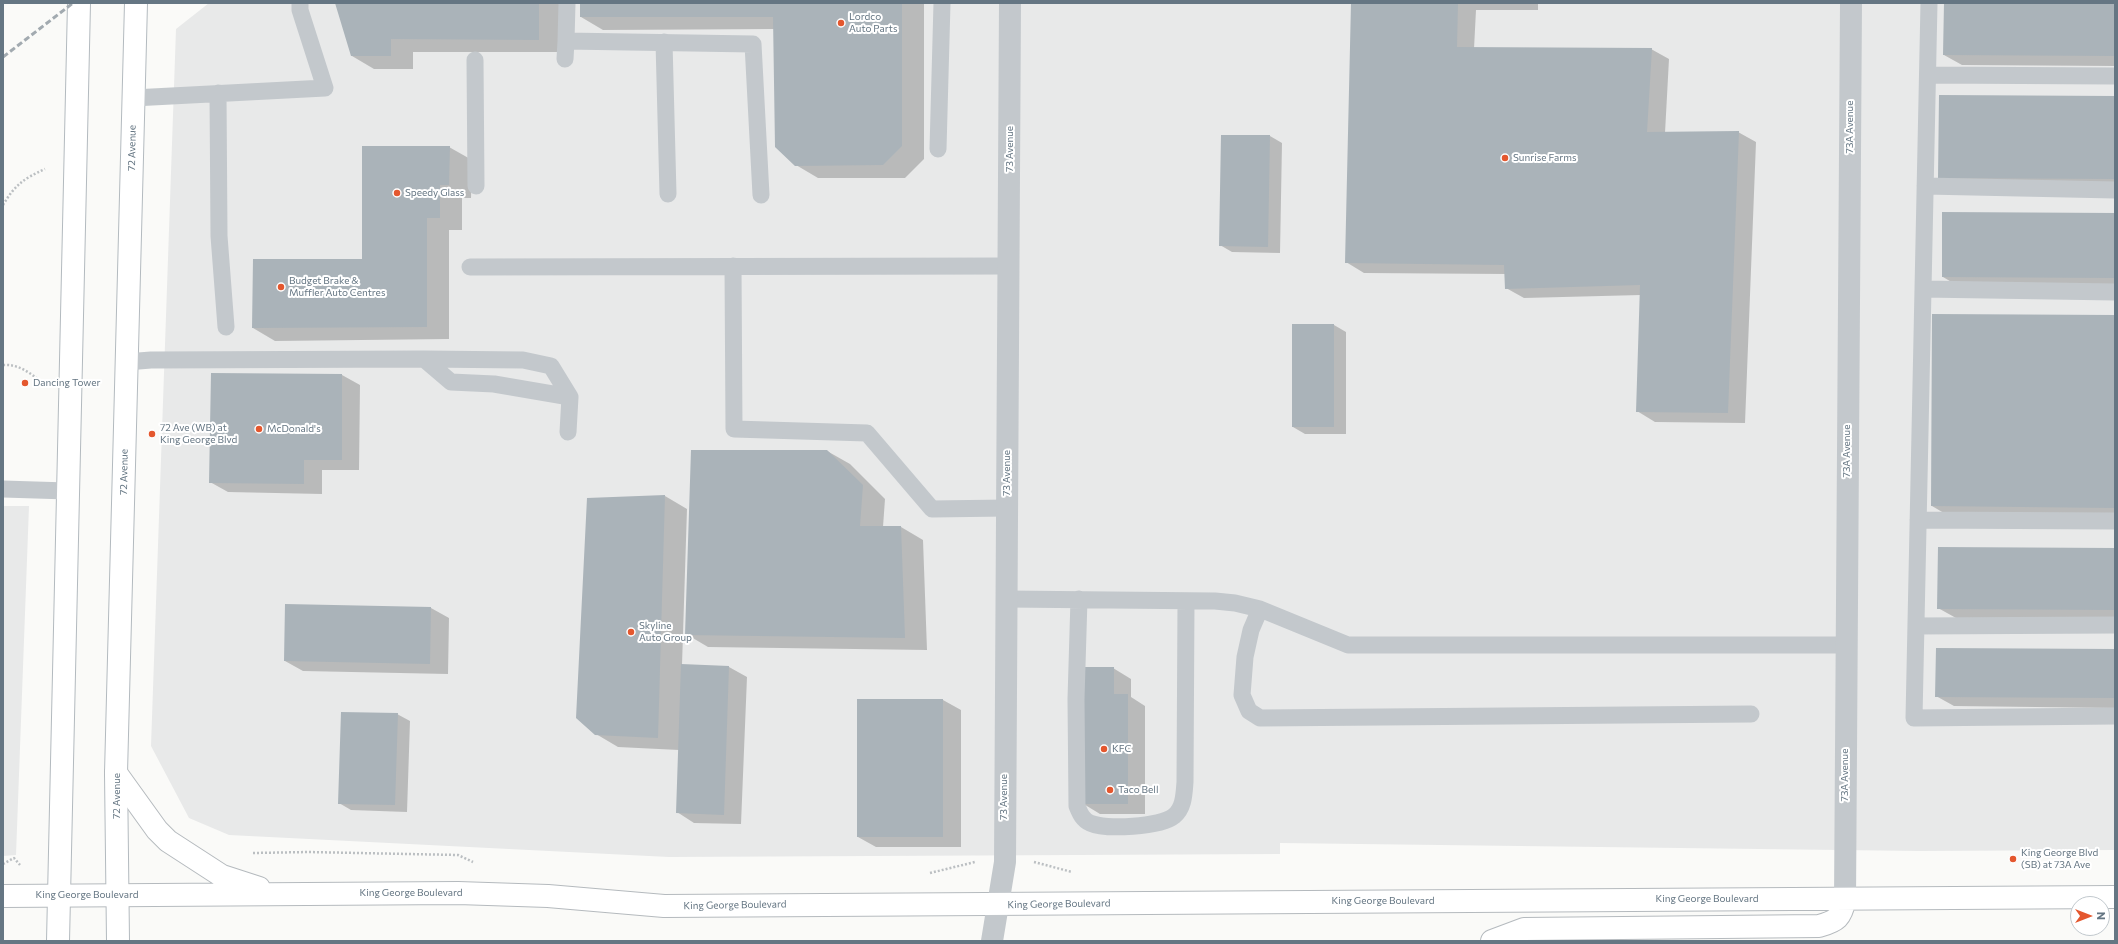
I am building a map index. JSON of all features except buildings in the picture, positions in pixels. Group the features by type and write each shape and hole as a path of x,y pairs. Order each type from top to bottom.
{"main road":[{"path":"58,941 79,3"},
{"name":"72 Avenue","path":"118,941 116,773 136,3"},
{"path":"116,773 157,830 168,841 222,876 279,894"},
{"name":"King George Boulevard","path":"3,896 59,894 117,895 458,892 548,896 664,906 2115,897"},
{"path":"1492,941 1524,929 1819,926 1832,923 1840,915 1845,899"}],"street":[{"name":"73 Avenue","path":"992,941 1005,862 1010,3"},
{"name":"73A Avenue","path":"1845,899 1850,3"}],"lane":[{"path":"134,98 325,88 300,10 300,3"},
{"path":"565,59 566,3"},
{"path":"938,149 942,3"},
{"path":"1929,3 1914,718 2115,716"},
{"path":"566,41 753,44 761,195"},
{"path":"664,42 668,194"},
{"path":"475,60 476,186"},
{"path":"1928,75 2115,76"},
{"path":"218,93 219,236 226,327"},
{"path":"1925,186 2115,190"},
{"path":"733,266 734,429 868,432 932,509 1007,508"},
{"path":"470,267 1009,266"},
{"path":"1923,289 2115,292"},
{"path":"424,359 451,382 494,384 570,397"},
{"path":"126,362 150,360 523,360 551,366 570,397 568,432"},
{"path":"3,490 68,491"},
{"path":"1918,520 2115,521"},
{"path":"1006,599 1186,600 1235,603 1260,609 1348,645 1846,645"},
{"path":"1079,599 1076,699 1077,806 1082,818 1091,823 1107,826 1135,826 1160,823 1174,816 1182,805 1185,782 1186,600"},
{"path":"1260,609 1249,637 1242,695 1249,711 1260,718 1751,714"},
{"path":"1916,626 2115,625"}],"path":[{"path":"3,205 13,189 26,178 45,169"},
{"path":"3,365 11,364 25,369 38,379"},
{"path":"251,854 308,852 458,855"},
{"path":"3,864 14,858 19,865"},
{"path":"935,871 973,862"},
{"path":"1035,862 1068,871"}],"shaded area":[{"path":"209,3 2115,3 2115,850 1919,851 1280,843 1280,854 669,857 229,835 189,818 151,746 176,29"},
{"path":"3,506 29,506 16,855 3,856"}],"railway":[{"path":"3,57 73,3"}],"place":[{"name":"Lordco Auto Parts","path":"841,23"},
{"name":"Sunrise Farms","path":"1505,158"},
{"name":"Speedy Glass","path":"397,193"},
{"name":"Budget Brake & Muffler Auto Centres","path":"281,287"},
{"name":"Dancing Tower","path":"25,383"},
{"name":"McDonald's","path":"259,429"},
{"name":"72 Ave (WB) at King George Blvd","path":"152,434"},
{"name":"Skyline Auto Group","path":"631,632"},
{"name":"KFC","path":"1104,749"},
{"name":"Taco Bell","path":"1110,790"},
{"name":"King George Blvd (SB) at 73A Ave","path":"2013,859"}]}
